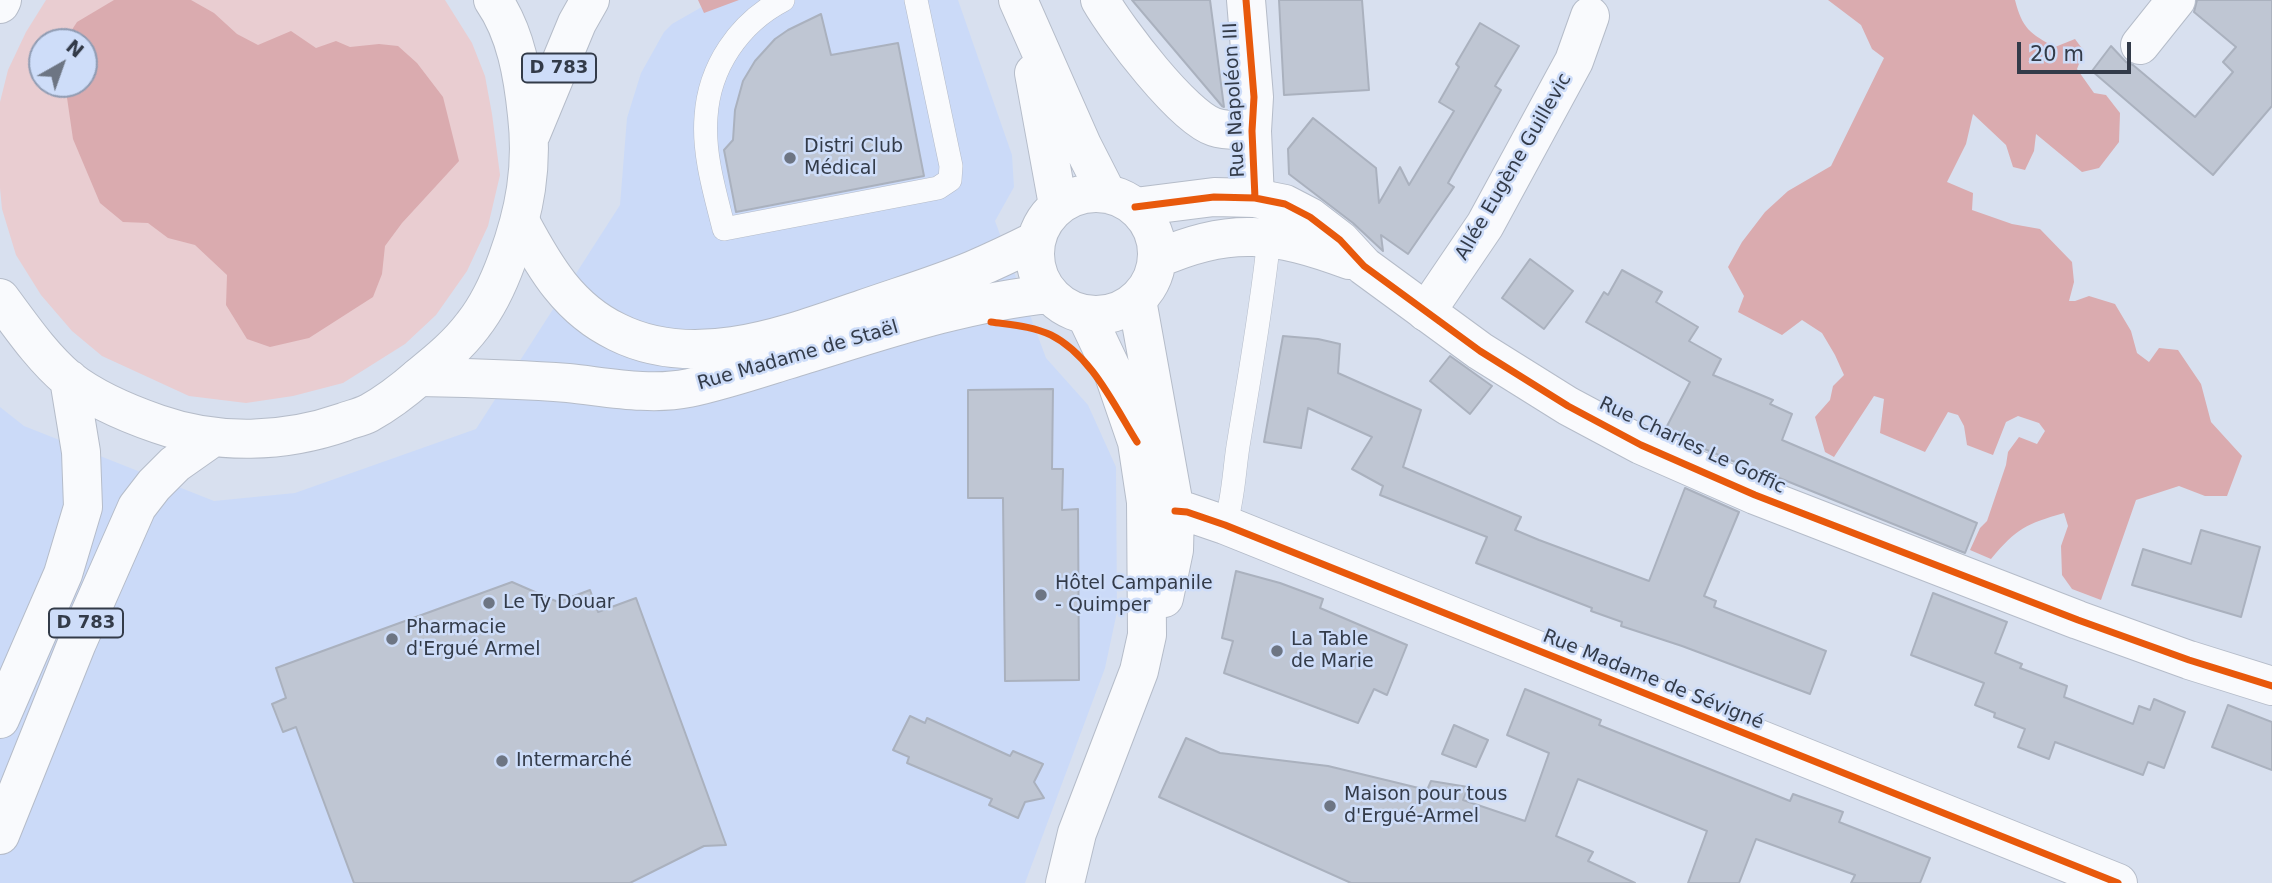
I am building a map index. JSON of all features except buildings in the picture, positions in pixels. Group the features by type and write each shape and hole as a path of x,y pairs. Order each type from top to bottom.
{"street":[{"path":"0,298 33,344 69,379 107,402 171,429 212,438 280,437 325,429 367,414 400,393 451,351 475,323 498,283 521,223 529,177 530,136 522,73 502,13 493,0"},
{"name":"D 783","path":"530,136 577,23 590,0"},
{"path":"1100,0 1145,63 1200,120 1213,127 1252,131"},
{"name":"Rue Napoléon III","path":"1246,0 1254,97 1252,131 1255,198"},
{"path":"2140,45 2176,0"},
{"path":"1021,8 1055,79 1082,145 1121,200 1148,222 1155,240 1157,259 1153,276 1137,300 1121,310 1107,314 1086,315 1061,305 1039,278 1034,260 1035,241 1044,221 1058,205 1073,196 1090,193 1121,200"},
{"path":"1021,8 1058,205"},
{"name":"Allée Eugène Guillevic","path":"1426,312 1485,225 1574,61 1590,16"},
{"name":"Rue Charles Le Goffic","path":"1121,200 1214,197 1255,198 1285,204 1340,240 1364,266 1491,358 1568,406 1641,444 1710,477 2122,637 2272,686"},
{"name":"Rue Madame de Staël","path":"521,223 542,263 563,292 597,321 617,333 665,348 693,349 758,341 803,329 942,282 1035,241"},
{"name":"Rue Charles Le Goffic","path":"1157,259 1181,248 1224,237 1269,238 1314,247 1364,266"},
{"name":"Rue Madame de Staël","path":"419,377 500,378 637,390 688,388 986,303 1049,293"},
{"path":"1137,300 1161,519"},
{"path":"1065,883 1077,833 1125,711 1139,671 1147,635 1166,594 1174,550 1143,477 1129,416 1113,372 1086,315"},
{"name":"D 783","path":"0,719 63,574 83,507 81,452 69,379"},
{"name":"D 783","path":"0,835 77,643 137,507 175,464 212,438"},
{"name":"Rue Madame de Sévigné","path":"1161,519 1200,516 1225,525 2118,883"}],"lane":[{"path":"783,0 760,15 737,37 725,54 709,94 705,119 708,149 713,185 724,229 938,188 950,180 951,166 916,0"},
{"path":"1225,525 1230,510 1269,238"}],"shaded area":[{"path":"46,0 445,0 472,43 485,76 500,175 488,226 467,271 436,315 405,344 343,383 293,396 246,403 189,396 102,356 72,331 41,295 16,255 2,209 0,188 0,102 8,70 28,29 28,98 98,98 98,28 28,28"},
{"path":"114,0 191,0 214,13 237,34 258,45 291,31 316,48 336,41 350,47 379,44 398,46 417,63 443,97 459,161 402,223 385,246 382,274 373,297 309,338 270,347 247,339 226,305 227,275 195,245 168,238 148,223 123,222 100,203 73,139 67,98 98,98 98,28 73,28 77,22"},
{"path":"698,0 739,0 704,13"},
{"path":"714,0 958,0 1012,155 1014,187 995,221 1046,358 1088,405 1116,467 1117,612 1105,668 1025,883 0,883 0,407 24,426 214,501 295,493 476,429 620,205 627,118 641,73 664,32 672,24"},
{"path":"1828,0 2015,0 2024,24 2039,38 2055,47 2075,39 2084,51 2077,69 2094,93 2106,95 2120,113 2119,142 2099,168 2082,172 2036,134 2034,151 2025,170 2013,167 2006,145 1973,114 1966,144 1947,182 1973,193 1972,210 2012,224 2040,229 2072,262 2074,282 2069,301 2089,296 2115,304 2131,331 2137,353 2149,362 2159,348 2178,350 2201,384 2211,422 2242,456 2227,496 2205,496 2179,486 2136,500 2101,600 2072,589 2062,575 2061,546 2068,526 2064,513 2023,528 1991,559 1970,550 1980,528 1987,521 2008,452 2019,437 2037,444 2045,431 2039,423 2018,416 2006,422 1993,455 1967,445 1964,426 1958,415 1948,412 1925,452 1880,433 1884,399 1874,396 1834,457 1825,452 1815,417 1830,400 1833,386 1844,375 1822,333 1802,320 1782,335 1738,312 1744,296 1728,267 1742,242 1765,212 1788,191 1831,166 1884,58 1872,49 1861,25"}],"cycle path":[{"path":"1246,0 1254,97 1252,131 1255,198"},
{"path":"1135,207 1214,197 1255,198 1285,204 1310,217 1340,240 1364,266 1480,351 1568,406 1641,445 1755,495 2078,620 2189,660 2272,686"},
{"path":"991,322 1037,330 1065,344 1090,368 1137,442"},
{"path":"1175,511 1187,512 1225,525 2118,883"}],"place":[{"name":"Distri Club Médical","path":"790,158"},
{"name":"Hôtel Campanile - Quimper","path":"1041,595"},
{"name":"Le Ty Douar","path":"489,603"},
{"name":"Pharmacie d'Ergué Armel","path":"392,639"},
{"name":"La Table de Marie","path":"1277,651"},
{"name":"Intermarché","path":"502,761"},
{"name":"Maison pour tous d'Ergué-Armel","path":"1330,806"}]}
